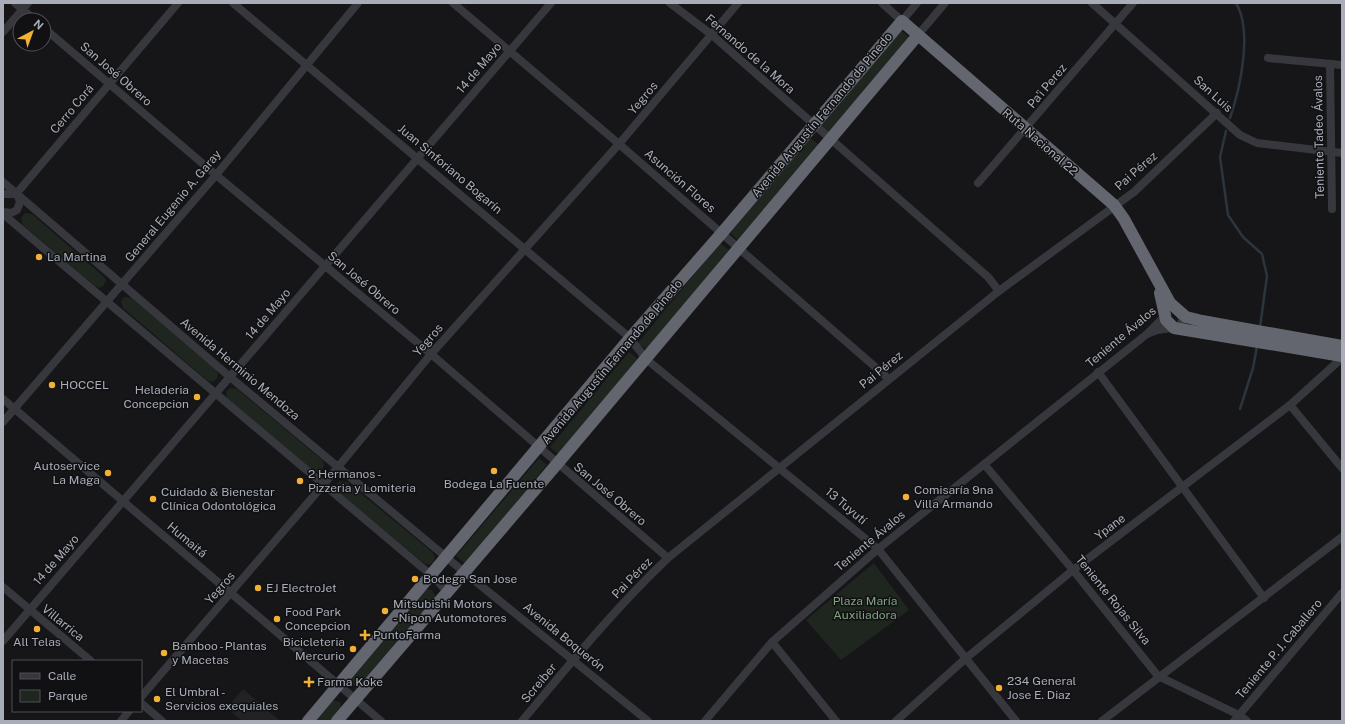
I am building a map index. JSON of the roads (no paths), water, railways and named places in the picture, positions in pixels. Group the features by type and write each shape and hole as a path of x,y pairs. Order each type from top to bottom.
{"highway":[{"name":"Ruta Nacional 22","path":"902,21 1025,130 1114,205 1127,224 1156,280 1170,303 1180,313 1198,320 1258,337 1342,357"},
{"name":"Avenida Augustín Fernando de Pinedo","path":"308,721 539,449 630,338 814,126 902,21"},
{"name":"Avenida Augustín Fernando de Pinedo","path":"337,721 831,141 918,35"},
{"name":"Ruta Nacional 22","path":"1156,280 1165,316 1170,325 1174,328 1342,346"}],"street":[{"path":"3,32 25,6 15,3"},
{"name":"Cerro Corá","path":"16,194 178,3"},
{"name":"Juan Sinforiano Bogarín","path":"233,3 630,338 646,359"},
{"name":"General Eugenio A. Garay","path":"3,422 216,175 306,64 358,3"},
{"name":"Asunción Flores","path":"453,3 619,144 889,379"},
{"name":"14 de Mayo","path":"3,641 215,392 230,377 324,265 551,3"},
{"name":"Fernando de la Mora","path":"670,3 712,35 831,141 988,277 999,291"},
{"name":"Yegros","path":"142,696 232,593 431,354 524,248 619,144 738,3"},
{"path":"882,3 902,21"},
{"name":"Avenida Augustín Fernando de Pinedo","path":"902,21 917,3"},
{"name":"Avenida Augustín Fernando de Pinedo","path":"918,35 945,3"},
{"name":"San Luis","path":"1092,3 1240,135 1257,143 1342,153"},
{"name":"Pa'i Perez","path":"978,183 1133,3"},
{"name":"San José Obrero","path":"52,35 216,175 431,354 539,449 668,558"},
{"path":"1268,58 1342,65"},
{"name":"Teniente Tadeo Ávalos","path":"1330,64 1332,209"},
{"name":"Pai Pérez","path":"574,659 646,578 668,558 999,291 1114,205 1134,192 1217,113"},
{"name":"Avenida Herminio Mendoza","path":"3,182 230,377 464,572"},
{"path":"3,194 16,194 20,202 17,210 11,213 3,213"},
{"path":"3,213 431,575 448,592"},
{"name":"Teniente Ávalos","path":"705,721 772,642 878,549 1147,334 1165,316 1172,311 1180,313"},
{"path":"1147,334 1157,330 1174,328 1181,324 1182,316 1180,313"},
{"name":"Ypane","path":"896,721 965,659 1073,570 1290,405 1342,357"},
{"name":"13 Tuyutí","path":"646,359 780,467 878,549 1016,721"},
{"path":"1098,372 1264,598"},
{"name":"Humaitá","path":"3,399 122,502 232,593 381,721"},
{"path":"1290,405 1342,468"},
{"name":"Teniente Rojas Silva","path":"984,464 1073,570 1158,676 1237,718 1247,721"},
{"path":"1102,721 1158,676 1264,598 1342,537"},
{"name":"Avenida Boquerón","path":"464,572 574,659 648,721"},
{"name":"Villarrica","path":"3,587 90,660"},
{"name":"Teniente P. J. Caballero","path":"1237,718 1342,593"},
{"path":"1335,601 1342,607"},
{"path":"772,642 836,721"},
{"name":"Screiber","path":"522,721 574,659"},
{"path":"142,703 162,721"},
{"path":"121,721 128,712"}],"waterway":[{"path":"1230,118 1238,92 1244,44 1244,29 1241,15 1236,3"},
{"path":"1226,131 1220,157 1228,215 1243,237 1262,254 1267,276 1260,327"},
{"path":"1240,409 1253,368 1257,346"}],"place":[{"name":"La Martina","path":"39,257"},
{"name":"HOCCEL","path":"52,385"},
{"name":"Heladeria Concepcion","path":"197,397"},
{"name":"Bodega La Fuente","path":"494,471"},
{"name":"Autoservice La Maga","path":"108,473"},
{"name":"2 Hermanos - Pizzeria y Lomiteria","path":"300,481"},
{"name":"Comisaría 9na Villa Armando","path":"906,497"},
{"name":"Cuidado & Bienestar Clínica Odontológica","path":"153,499"},
{"name":"Bodega San Jose","path":"415,579"},
{"name":"EJ ElectroJet","path":"258,588"},
{"name":"Mitsubishi Motors - Nipon Automotores","path":"385,611"},
{"name":"Food Park Concepcion","path":"277,619"},
{"name":"All Telas","path":"37,629"},
{"name":"PuntoFarma","path":"365,635"},
{"name":"Bicicleteria Mercurio","path":"353,649"},
{"name":"Bamboo - Plantas y Macetas","path":"164,653"},
{"name":"Farma Koke","path":"309,682"},
{"name":"234 General Jose E. Diaz","path":"999,688"},
{"name":"El Umbral - Servicios exequiales","path":"157,699"}],"park label":[{"name":"Plaza María Auxiliadora","path":"865,608"}]}
